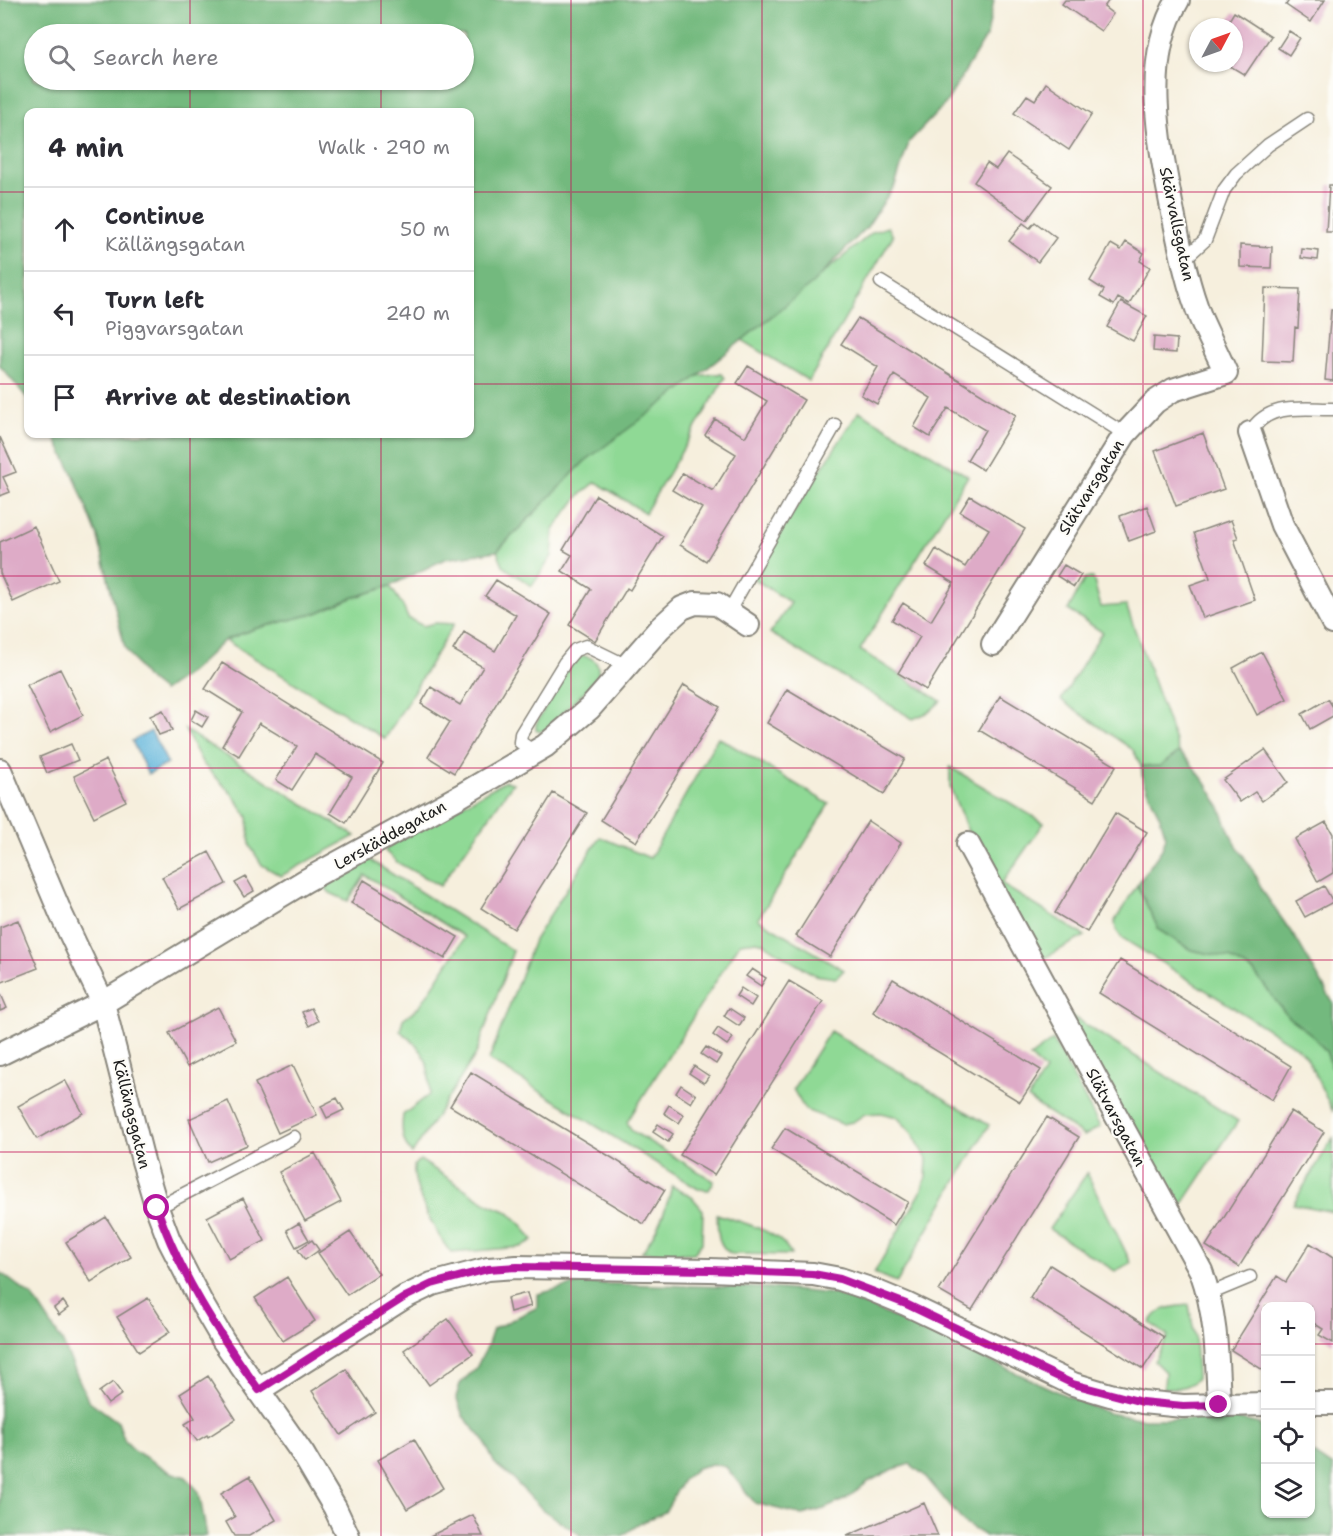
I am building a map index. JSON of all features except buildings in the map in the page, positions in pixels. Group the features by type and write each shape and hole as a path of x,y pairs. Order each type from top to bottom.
{"street":[{"name":"Skärvallsgatan","path":"1178,0 1164,31 1157,69 1157,115 1165,172 1183,260 1201,318 1226,373"},
{"name":"Slätvarsgatan","path":"993,644 1125,434 1155,402 1173,390 1226,373"},
{"path":"1250,433 1282,525 1333,623"},
{"name":"Lerskäddegatan","path":"0,1054 103,1003 305,881 460,796 545,746 590,708 660,628 682,608 695,603 717,604 748,626"},
{"name":"Källängsgatan","path":"0,770 103,1003 157,1208 169,1240 201,1304 223,1340 303,1454 335,1508 348,1536"},
{"name":"Slätvarsgatan","path":"968,844 1201,1271 1209,1294 1217,1341 1219,1405"},
{"path":"259,1390 405,1297 432,1284 458,1275 488,1269 517,1267 813,1274 840,1279 906,1304 1073,1384 1142,1402 1183,1406 1261,1404"},
{"path":"1315,1403 1333,1403"}],"lane":[{"path":"1183,260 1205,240 1224,190 1236,174 1268,145 1307,119"},
{"path":"881,282 1125,434"},
{"path":"1250,433 1255,424 1265,415 1288,408 1333,409"},
{"path":"729,611 836,425"},
{"path":"534,752 520,742 521,734 565,662 575,650 586,646 627,666"},
{"path":"157,1208 294,1137"},
{"path":"1209,1294 1234,1286 1250,1277"}],"green space":[{"path":"0,0 994,0 987,35 946,103 909,142 895,185 867,227 813,283 679,391 585,461 497,551 445,559 390,586 352,598 317,613 254,629 225,640 191,672 163,691 145,677 125,648 98,537 74,476 55,438 474,438 474,108 24,108 24,394 0,366"},
{"path":"888,227 893,236 809,381 742,340 873,232"},
{"path":"722,374 725,378 645,513 596,482 579,496 554,529 552,556 532,586 504,567 497,551 585,461 697,376"},
{"path":"859,411 968,476 860,650 941,701 929,712 913,719 770,633 791,603 751,577"},
{"path":"1085,578 1093,578 1101,607 1126,605 1179,752 1160,766 1141,766 1133,750 1061,700 1102,632 1068,610"},
{"path":"390,586 408,618 423,626 435,623 454,624 385,739 225,640 254,629 317,613 352,598"},
{"path":"581,656 595,661 598,675 547,728 541,732 536,730 536,724 562,678"},
{"path":"185,730 355,836 281,876 262,865 250,846 248,817 233,795 203,764"},
{"path":"718,737 829,804 758,919 844,970 836,978 815,975 764,943 757,941 740,943 627,1122 632,1131 714,1181 709,1190 698,1189 489,1060 534,940 597,841 600,837 650,858"},
{"path":"1179,752 1206,783 1219,805 1232,838 1264,893 1298,942 1333,1003 1333,1071 1326,1051 1311,1034 1288,1017 1254,972 1230,958 1191,950 1159,930 1137,885 1162,849 1166,837 1160,817 1143,781 1141,766 1160,766"},
{"path":"950,767 1044,823 1002,883 1085,936 1037,962 971,839 950,787"},
{"path":"505,781 513,783 440,886 398,863 385,851 387,847"},
{"path":"367,858 513,951 476,1054 412,1154 403,1136 403,1115 430,1094 429,1073 421,1051 400,1031 403,1019 420,1006 465,937 365,875 348,901 330,893 324,886 326,880"},
{"path":"1137,885 1159,930 1191,950 1230,958 1254,972 1288,1016 1311,1034 1326,1051 1333,1071 1333,1112 1306,1056 1298,1048 1122,938 1116,930 1115,921"},
{"path":"1065,1012 1238,1121 1174,1217"},
{"path":"830,1031 989,1125 897,1282 874,1273 920,1194 926,1177 927,1159 912,1133 897,1117 881,1113 865,1114 853,1122 842,1124 805,1110 793,1089"},
{"path":"1053,1040 1100,1127 1084,1136 1028,1099 1045,1071 1030,1057"},
{"path":"1333,1138 1333,1212 1293,1204"},
{"path":"420,1160 488,1204 508,1212 533,1240 521,1247 451,1253 432,1223 417,1187 414,1165"},
{"path":"1087,1173 1131,1263 1115,1271 1049,1229"},
{"path":"672,1186 692,1197 703,1210 702,1243 694,1253 642,1252 660,1221"},
{"path":"717,1214 770,1234 786,1247 791,1255 731,1254 720,1241"},
{"path":"0,1272 34,1298 62,1341 88,1400 118,1422 125,1441 135,1451 170,1472 186,1477 199,1492 207,1536 0,1536"},
{"path":"581,1283 770,1288 834,1294 868,1306 1108,1413 1145,1419 1233,1418 1259,1424 1261,1427 1261,1518 1315,1518 1315,1455 1333,1467 1333,1536 985,1536 965,1524 925,1476 910,1464 891,1470 868,1482 846,1499 824,1509 802,1515 755,1503 726,1467 712,1464 697,1468 683,1480 665,1512 641,1523 622,1536 582,1536 543,1510 495,1464 483,1439 463,1416 456,1397 460,1384 476,1368 493,1329 538,1307 538,1294"},
{"path":"1189,1305 1195,1337 1197,1378 1186,1386 1164,1388 1165,1372 1154,1361 1168,1336 1150,1323 1161,1311 1171,1307"}],"water":[{"path":"151,731 168,764 148,774 132,741"}],"route":[{"path":"157,1208 169,1240 201,1304 223,1340 259,1390 405,1297 458,1275 488,1269 517,1267 710,1270 813,1274 840,1279 906,1304 1073,1384 1142,1402 1183,1406 1219,1405"}]}
